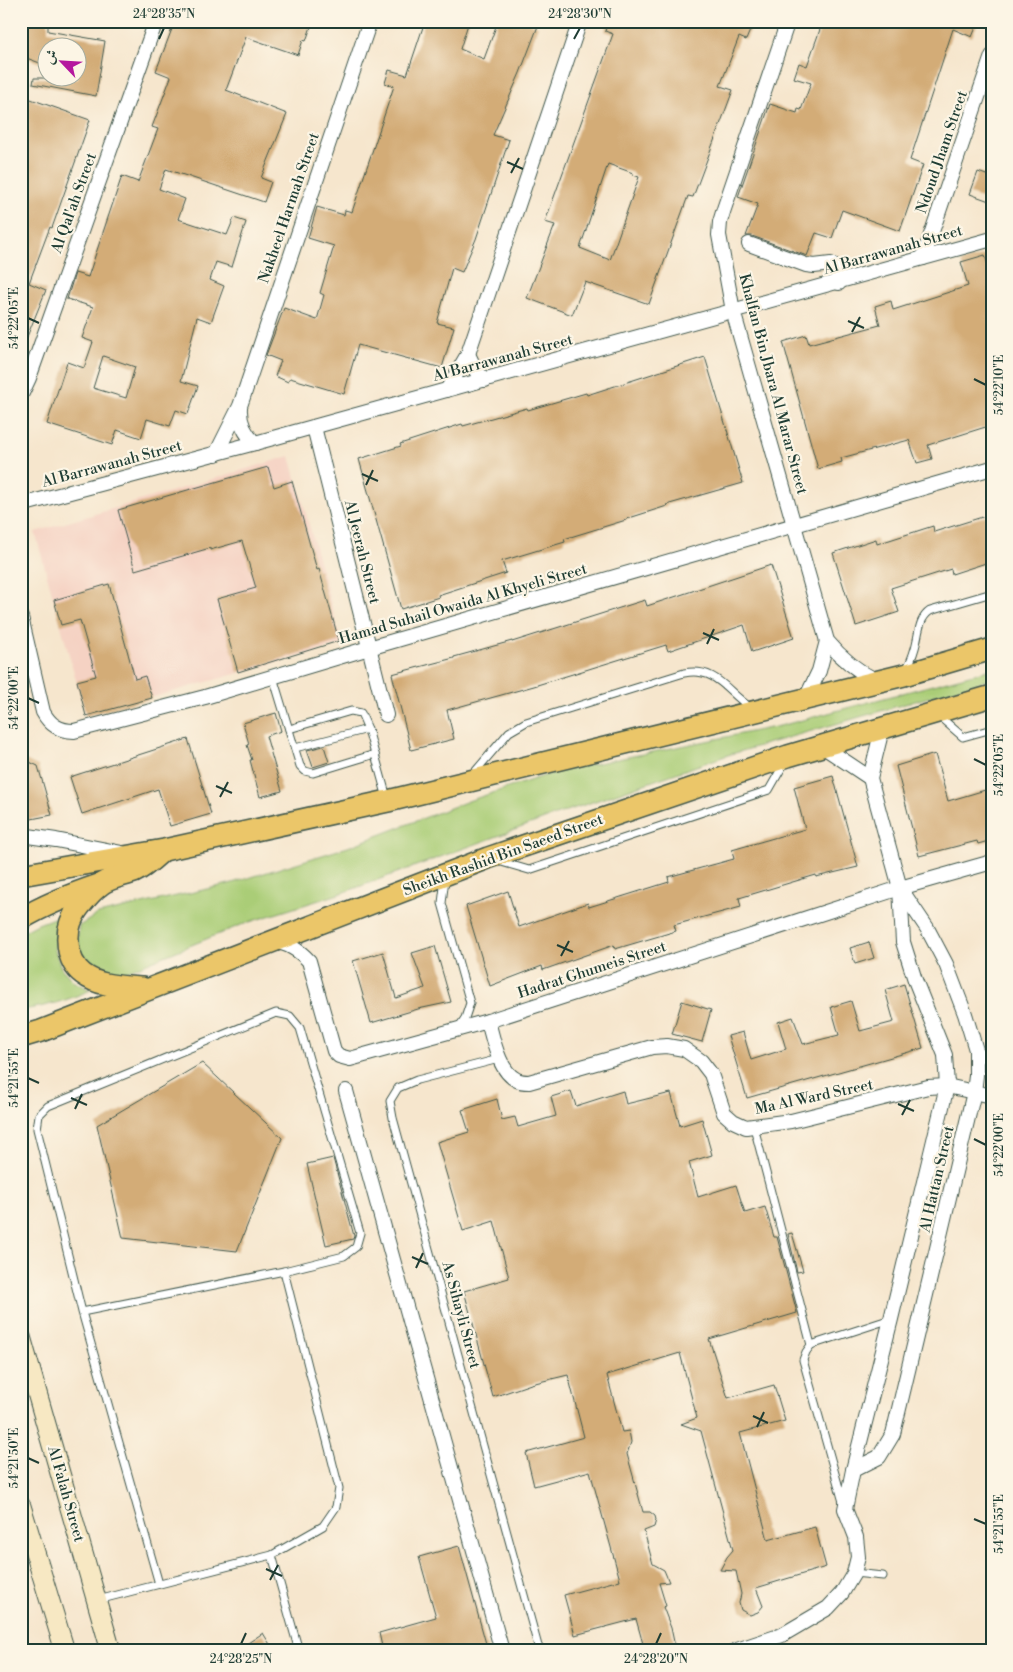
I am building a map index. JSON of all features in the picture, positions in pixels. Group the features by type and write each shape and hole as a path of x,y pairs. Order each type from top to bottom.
{"main road":[{"path":"23,873 164,850 388,801 754,710 904,675 992,649"},
{"name":"Sheikh Rashid Bin Saeed Street","path":"21,1037 31,1030 148,988 488,858 788,756 992,696"},
{"path":"21,920 36,910 67,895 136,871 151,862 164,850"},
{"path":"100,884 74,915 68,934 70,956 82,973 93,980 111,986 148,988"},
{"path":"21,1050 31,1030"},
{"name":"Al Falah Street","path":"21,1337 111,1651"},
{"path":"21,1506 65,1651"}],"street":[{"name":"Al Qal'ah Street","path":"21,395 29,378 156,21"},
{"name":"Nakheel Harmah Street","path":"216,454 240,406 370,21"},
{"path":"447,390 468,354 580,21"},
{"name":"Khalfan Bin Jbara Al Marar Street","path":"788,21 720,222 719,235 733,311 827,641 850,665 877,681"},
{"name":"Ndoud Jham Street","path":"923,258 992,56"},
{"name":"Al Barrawanah Street","path":"21,505 216,454 839,283 992,239"},
{"path":"748,244 806,265 831,264 836,268 839,283"},
{"path":"468,354 476,371 485,380"},
{"name":"Nakheel Harmah Street","path":"240,406 242,427 255,443"},
{"name":"Al Jeerah Street","path":"314,427 386,715"},
{"name":"Hamad Suhail Owaida Al Khyeli Street","path":"21,617 43,712 52,725 66,731 82,730 196,700 369,648 992,468"},
{"path":"806,698 819,670 827,641"},
{"name":"Al Hattan Street","path":"845,1509 947,1086 945,1055 915,980 903,942 900,888 870,778 882,729"},
{"path":"822,746 870,778"},
{"path":"21,836 56,840 133,855"},
{"name":"Hadrat Ghumeis Street","path":"272,940 287,944 300,951 309,961 334,1050 339,1056 350,1059 488,1021 900,888 992,862"},
{"name":"Al Hattan Street","path":"853,1470 879,1457 893,1434 974,1092 976,1076 976,1050 946,964 931,936 900,888"},
{"name":"Ma Al Ward Street","path":"488,1021 499,1059 507,1072 517,1080 529,1082 652,1047 684,1048 701,1061 711,1074 724,1113 746,1127 791,1121 928,1087 947,1086 992,1096"},
{"path":"346,1091 502,1651"},
{"path":"734,1651 782,1635 828,1608 842,1594 854,1573 858,1557 856,1537 845,1509"}],"lane":[{"path":"904,675 915,649 922,619 925,614 992,593"},
{"path":"464,782 481,766 505,736 522,724 684,673 693,671 711,675 719,680 739,700 754,710"},
{"path":"273,677 300,766 309,773 375,754"},
{"path":"289,730 354,711 361,713 364,716 368,729 388,801"},
{"path":"935,712 963,737 992,729"},
{"path":"295,748 368,729"},
{"path":"446,874 442,903 470,1003 465,1018 454,1030"},
{"path":"82,1312 344,1256 356,1247 360,1232 300,1028 290,1016 276,1013 48,1106 39,1115 37,1129 82,1312 159,1584"},
{"name":"As Sihayli Street","path":"499,1059 417,1080 398,1088 390,1101 393,1118 527,1608 538,1646 542,1651"},
{"path":"754,1127 812,1345"},
{"path":"97,1600 272,1555 324,1526 336,1507 339,1488 284,1270"},
{"path":"845,1509 803,1360 806,1352 812,1345 891,1319"},
{"path":"272,1555 299,1651"},
{"path":"854,1573 883,1576"}],"shaded area":[{"path":"290,456 342,644 86,716 35,532"}],"green space":[{"path":"992,669 992,679 728,755 558,814 342,893 246,923 115,976 101,976 75,959 79,926 98,914 229,884 348,847 471,800 559,771 780,726"},
{"path":"64,914 56,931 55,950 61,968 74,982 91,990 57,1003 21,1010 21,933"}],"building":[{"path":"21,21 48,21 48,31 88,38 38,38 38,62 21,56"},
{"path":"175,21 313,21 306,41 303,40 298,55 246,37 226,90 287,114 261,178 271,182 264,202 166,169 159,189 185,199 178,219 227,235 234,218 246,222 232,267 216,262 210,280 224,286 211,322 197,317 181,381 198,386 188,414 176,410 170,426 147,419 141,438 117,430 112,445 47,424 67,362 84,368 93,342 82,338 93,307 67,299 75,273 88,277 122,176 138,182 158,129 152,127 171,77 156,71","holes":["103,356 135,367 126,398 93,388"]},
{"path":"425,21 469,21 460,49 484,59 498,21 524,21 538,26 493,135 509,140 476,239 462,272 452,268 437,323 454,327 442,368 358,345 344,394 290,378 288,382 275,376 281,361 266,355 284,308 317,320 324,295 320,293 334,246 308,238 317,207 344,215 345,210 352,212 394,86 385,83 389,70 407,75"},
{"path":"608,21 635,21 648,25 649,21 754,21 746,40 739,37 720,86 733,90 693,197 688,196 649,304 585,282 572,315 527,298 555,225 545,222 613,34 605,31","holes":["608,164 633,173 633,175 639,177 610,260 580,248"]},
{"path":"823,21 968,21 977,25 972,37 953,29 910,160 923,165 900,231 842,210 832,238 816,233 807,256 752,236 746,236 758,204 738,197 770,104 797,113 798,109 801,110 811,83 794,78 799,63 807,66"},
{"path":"88,38 105,41 96,96 54,88 88,88"},
{"path":"34,78 38,78 38,85 33,84"},
{"path":"25,97 90,120 52,228 50,227 29,283 46,290 22,349 21,108"},
{"path":"978,172 992,177 992,202 970,194"},
{"path":"985,255 992,279 992,425 928,445 932,459 917,463 909,440 841,458 842,462 818,469 783,342 806,335 809,344 880,325 875,306 891,301 893,310 968,286 961,262"},
{"path":"705,357 743,483 666,505 626,520 564,539 565,542 502,561 506,573 401,609 359,459 462,424 463,426 527,408 528,410 586,393 587,395"},
{"path":"268,467 274,487 292,481 339,641 238,672 217,599 256,588 242,541 210,550 210,548 135,570 118,510"},
{"path":"992,514 992,561 952,574 951,569 891,588 899,612 856,626 833,553 876,539 877,544 933,526 934,532"},
{"path":"771,565 794,638 752,652 744,625 668,651 666,645 534,686 447,710 454,739 411,750 392,674 512,642 645,600 647,606"},
{"path":"109,584 135,679 145,676 152,698 86,716 77,681 96,676 80,620 61,625 54,600"},
{"path":"276,713 281,731 266,736 282,791 260,797 243,723"},
{"path":"188,739 211,814 170,826 158,789 82,814 70,777"},
{"path":"324,746 329,762 313,767 307,750"},
{"path":"935,754 948,801 992,788 992,840 978,844 977,841 919,856 896,766"},
{"path":"21,758 38,766 52,815 21,821"},
{"path":"833,776 858,867 816,877 816,875 739,898 741,907 674,925 676,931 615,949 614,945 543,970 542,966 490,986 466,906 508,891 519,927 588,903 589,907 669,882 668,877 734,859 732,850 805,829 794,787"},
{"path":"869,942 874,958 855,964 850,948"},
{"path":"435,946 451,1002 418,1009 371,1023 353,961 383,952 396,998 425,988 412,953"},
{"path":"904,984 923,1048 747,1098 728,1036 743,1032 751,1060 786,1049 778,1022 793,1017 803,1044 839,1035 831,1007 851,1001 860,1031 894,1022 885,990"},
{"path":"682,1001 711,1010 702,1042 672,1034"},
{"path":"202,1063 282,1138 237,1251 123,1238 97,1125"},
{"path":"571,1091 576,1106 623,1091 626,1104 671,1093 680,1126 702,1119 712,1155 689,1162 698,1197 736,1185 745,1213 765,1207 774,1237 777,1237 797,1313 709,1339 728,1398 774,1385 785,1421 740,1433 768,1540 815,1527 826,1567 756,1588 763,1606 758,1612 750,1615 741,1610 739,1603 741,1594 736,1571 720,1570 733,1550 701,1431 681,1424 697,1418 680,1353 607,1375 622,1432 629,1431 631,1442 627,1454 643,1512 650,1512 655,1516 656,1520 654,1527 644,1531 653,1564 664,1570 669,1582 659,1583 666,1606 663,1607 671,1628 676,1651 645,1651 636,1619 575,1635 564,1595 620,1580 590,1471 534,1486 526,1453 584,1437 568,1375 531,1384 493,1397 464,1291 509,1278 494,1221 463,1231 437,1142 469,1132 462,1110 497,1099 502,1120 515,1117 518,1127 556,1116 551,1097"},
{"path":"333,1158 354,1236 353,1239 326,1245 307,1164"},
{"path":"792,1233 803,1271 797,1272 788,1234"},
{"path":"459,1546 488,1651 383,1651 379,1633 436,1617 419,1557"},
{"path":"263,1633 274,1651 236,1651"}]}
